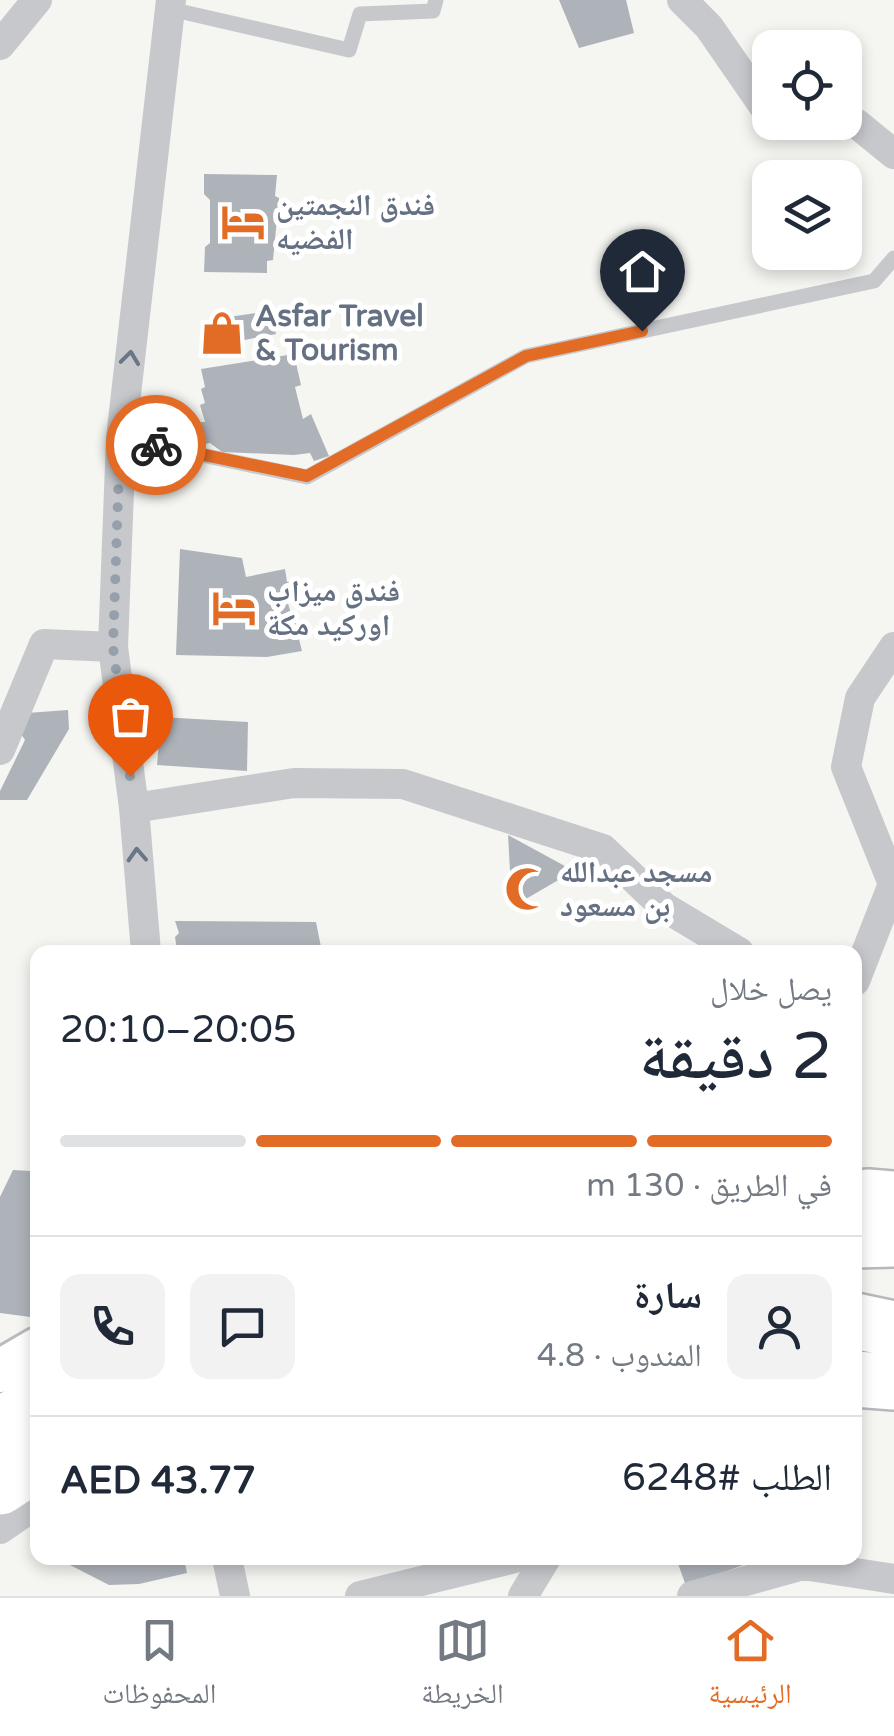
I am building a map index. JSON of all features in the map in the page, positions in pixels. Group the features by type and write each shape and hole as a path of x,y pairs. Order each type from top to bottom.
{"highway":[{"path":"862,1322 894,1329"},
{"path":"862,1380 894,1382"},
{"path":"0,1426 30,1407"},
{"path":"0,1486 30,1467"}],"street":[{"path":"0,45 38,0"},
{"path":"682,0 709,27 752,90"},
{"path":"145,945 134,808 113,647 120,438 170,4"},
{"path":"862,128 894,154"},
{"path":"0,750 44,644 113,647"},
{"path":"862,963 894,884 846,768 860,698 894,647"},
{"path":"134,808 294,783 402,784 603,849 664,906 727,945"},
{"path":"0,1372 30,1354"},
{"path":"0,1529 30,1508"},
{"path":"228,1565 235,1596"},
{"path":"360,1596 486,1565"},
{"path":"523,1596 542,1565"},
{"path":"692,1596 803,1565 894,1579"}],"lane":[{"path":"170,4 349,50 360,14 433,11 436,0"},
{"path":"120,438 307,476 526,356 874,281 894,258"}],"building":[{"path":"559,0 626,0 634,33 579,48"},
{"name":"فندق النجمتين الفضيه","path":"204,174 277,175 275,196 279,198 273,260 267,261 267,273 204,272 205,247 210,243 210,200 204,194"},
{"path":"270,311 276,334 214,346 215,319"},
{"path":"294,354 301,385 295,387 303,419 311,414 329,456 314,461 310,453 222,452 210,443 204,444 201,422 205,422 200,405 205,403 201,389 205,387 201,369"},
{"name":"فندق ميزاب اوركيد مكة","path":"180,549 242,558 246,577 285,569 287,582 296,580 297,594 285,594 294,623 304,623 308,637 299,639 302,651 267,657 176,655"},
{"path":"68,710 69,729 27,800 0,800 0,791 25,740 19,731 27,713"},
{"path":"161,717 248,722 247,771 157,765"},
{"name":"مسجد عبدالله بن مسعود","path":"508,835 574,871 512,907"},
{"path":"175,921 316,922 321,945 176,945 179,933"},
{"path":"13,1170 30,1171 30,1317 0,1313 0,1197"},
{"path":"70,1565 185,1565 187,1573 139,1584 109,1585"},
{"path":"678,1565 743,1565 686,1586"}],"way so far":[{"path":"130,776 113,647 120,438 156,445"}],"place":[{"name":"فندق النجمتين الفضيه","path":"243,222"},
{"name":"Asfar Travel & Tourism","path":"222,333"},
{"name":"فندق ميزاب اوركيد مكة","path":"234,608"},
{"name":"مسجد عبدالله بن مسعود","path":"527,889"}],"route":[{"path":"156,445 307,476 526,356 642,331"}]}
